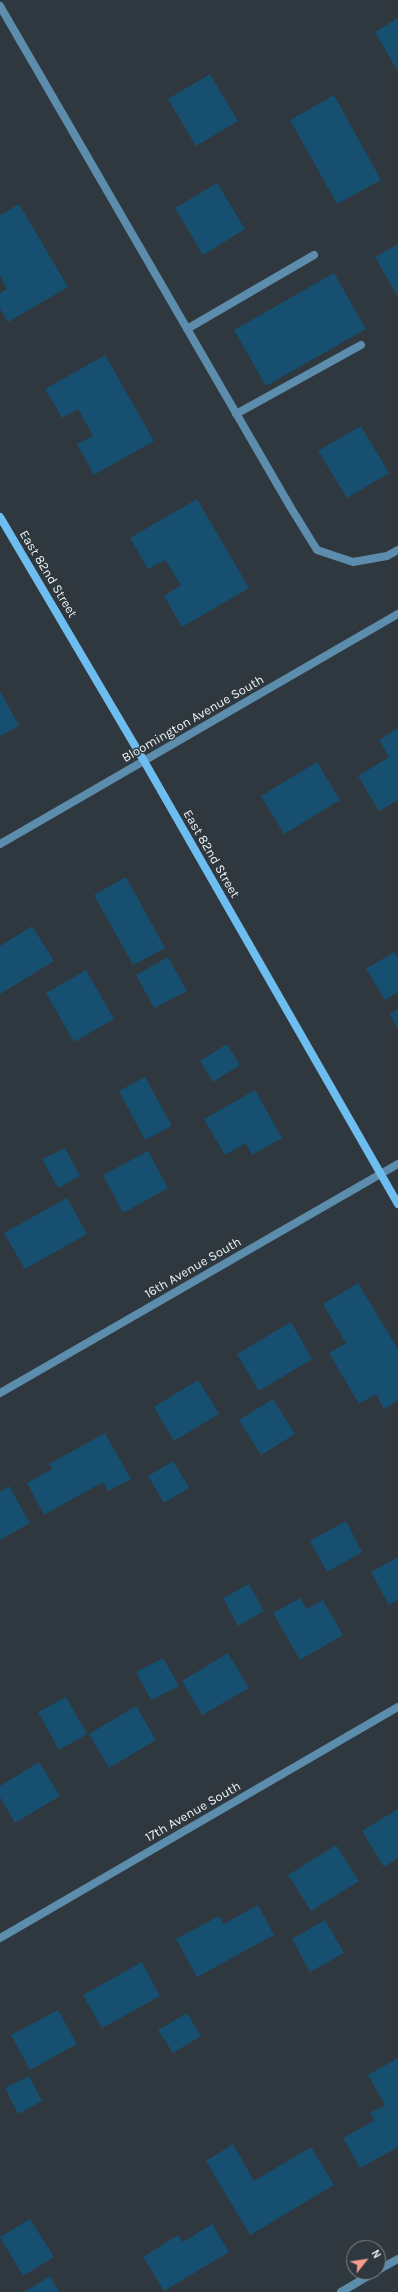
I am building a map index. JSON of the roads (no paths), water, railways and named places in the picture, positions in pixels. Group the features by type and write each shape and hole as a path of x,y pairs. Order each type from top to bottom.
{"street":[{"path":"0,6 236,414 317,550 353,562 387,556 398,550"},
{"path":"187,329 314,255"},
{"path":"236,414 361,345"},
{"name":"East 82nd Street","path":"0,517 144,761 398,1204"},
{"name":"Bloomington Avenue South","path":"0,844 398,614"},
{"name":"16th Avenue South","path":"0,1394 398,1164"},
{"name":"17th Avenue South","path":"0,1938 398,1707"},
{"path":"386,2266 398,2259"},
{"path":"341,2292 361,2280"}]}
